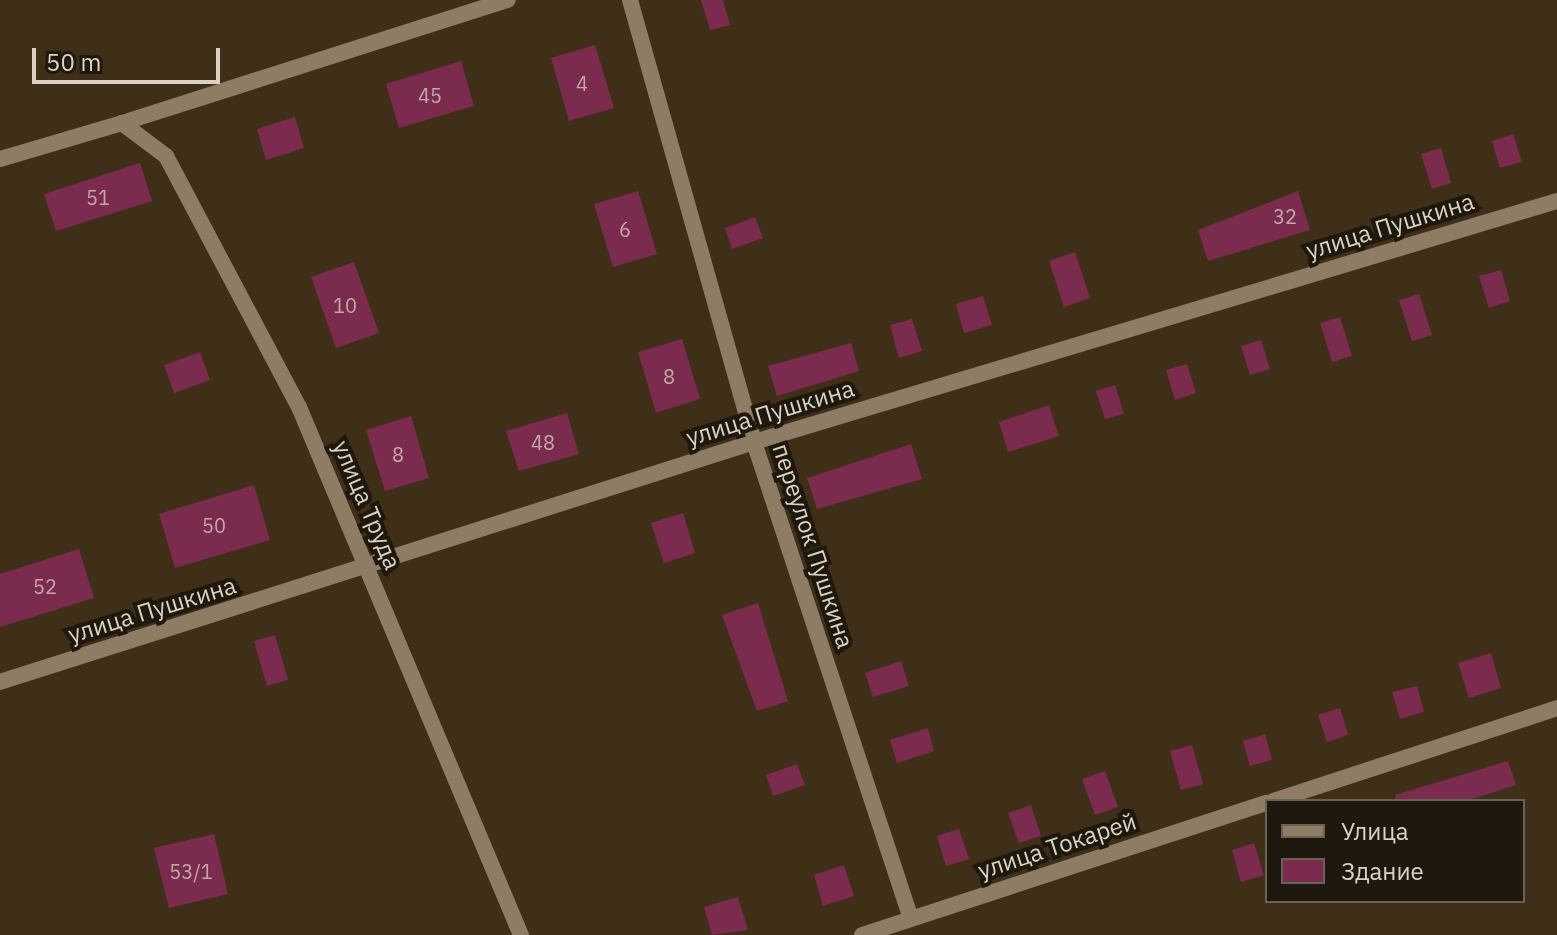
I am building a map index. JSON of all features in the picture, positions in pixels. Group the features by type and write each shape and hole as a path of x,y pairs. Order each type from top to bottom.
{"street":[{"path":"0,159 508,0"},
{"name":"переулок Пушкина","path":"630,0 754,442 911,919"},
{"name":"улица Труда","path":"122,123 166,156 299,407 521,935"},
{"name":"улица Пушкина","path":"0,682 368,569 754,442 1557,201"},
{"path":"1279,799 1557,708"},
{"name":"улица Токарей","path":"862,935 1265,804"}],"building":[{"path":"701,0 723,0 730,25 710,30"},
{"path":"595,45 614,108 569,121 551,58"},
{"path":"461,61 474,106 399,128 386,84"},
{"path":"295,117 304,148 266,160 257,129"},
{"path":"1513,134 1522,162 1500,168 1492,141"},
{"path":"1441,148 1451,183 1432,189 1421,154"},
{"path":"140,163 152,201 56,231 44,194"},
{"path":"638,191 657,254 613,267 594,204"},
{"path":"1298,191 1310,230 1208,261 1198,230"},
{"path":"755,217 763,238 732,249 725,228"},
{"path":"1075,252 1090,298 1064,307 1049,261"},
{"path":"354,262 379,333 336,348 311,277"},
{"path":"1501,270 1510,301 1489,308 1479,276"},
{"path":"1419,294 1432,335 1412,341 1399,300"},
{"path":"983,296 992,325 964,333 956,304"},
{"path":"1340,317 1352,356 1332,362 1320,323"},
{"path":"912,319 922,351 899,358 890,325"},
{"path":"682,339 700,399 656,413 638,352"},
{"path":"1261,340 1270,369 1250,375 1241,346"},
{"path":"851,343 859,371 777,396 768,366"},
{"path":"200,352 210,380 174,393 164,365"},
{"path":"1187,364 1196,393 1175,400 1166,370"},
{"path":"1115,385 1124,414 1105,419 1096,391"},
{"path":"1049,405 1059,436 1008,452 999,422"},
{"path":"567,413 579,454 519,471 506,431"},
{"path":"411,416 429,478 385,491 366,430"},
{"path":"911,444 922,479 817,509 807,478"},
{"path":"254,485 270,540 175,568 159,514"},
{"path":"683,513 695,553 664,563 651,523"},
{"path":"79,549 94,598 0,627 0,574"},
{"path":"758,603 788,701 757,711 722,615"},
{"path":"275,635 288,680 267,686 254,641"},
{"path":"1491,653 1501,688 1469,698 1458,663"},
{"path":"901,661 909,686 873,697 865,673"},
{"path":"1417,686 1424,712 1400,719 1392,692"},
{"path":"1340,708 1348,735 1327,742 1318,715"},
{"path":"928,728 934,751 897,763 890,740"},
{"path":"1265,734 1272,760 1250,766 1243,741"},
{"path":"1192,745 1203,784 1181,790 1170,751"},
{"path":"1508,761 1516,785 1472,799 1396,799 1395,795"},
{"path":"797,764 805,785 773,796 766,775"},
{"path":"1105,771 1118,807 1095,815 1082,779"},
{"path":"1031,805 1041,836 1019,843 1008,813"},
{"path":"959,829 969,859 946,866 937,836"},
{"path":"214,834 228,894 169,908 154,848"},
{"path":"1254,843 1264,875 1241,882 1232,850"},
{"path":"844,865 854,896 823,906 814,875"},
{"path":"738,897 748,930 712,935 704,907"}]}
